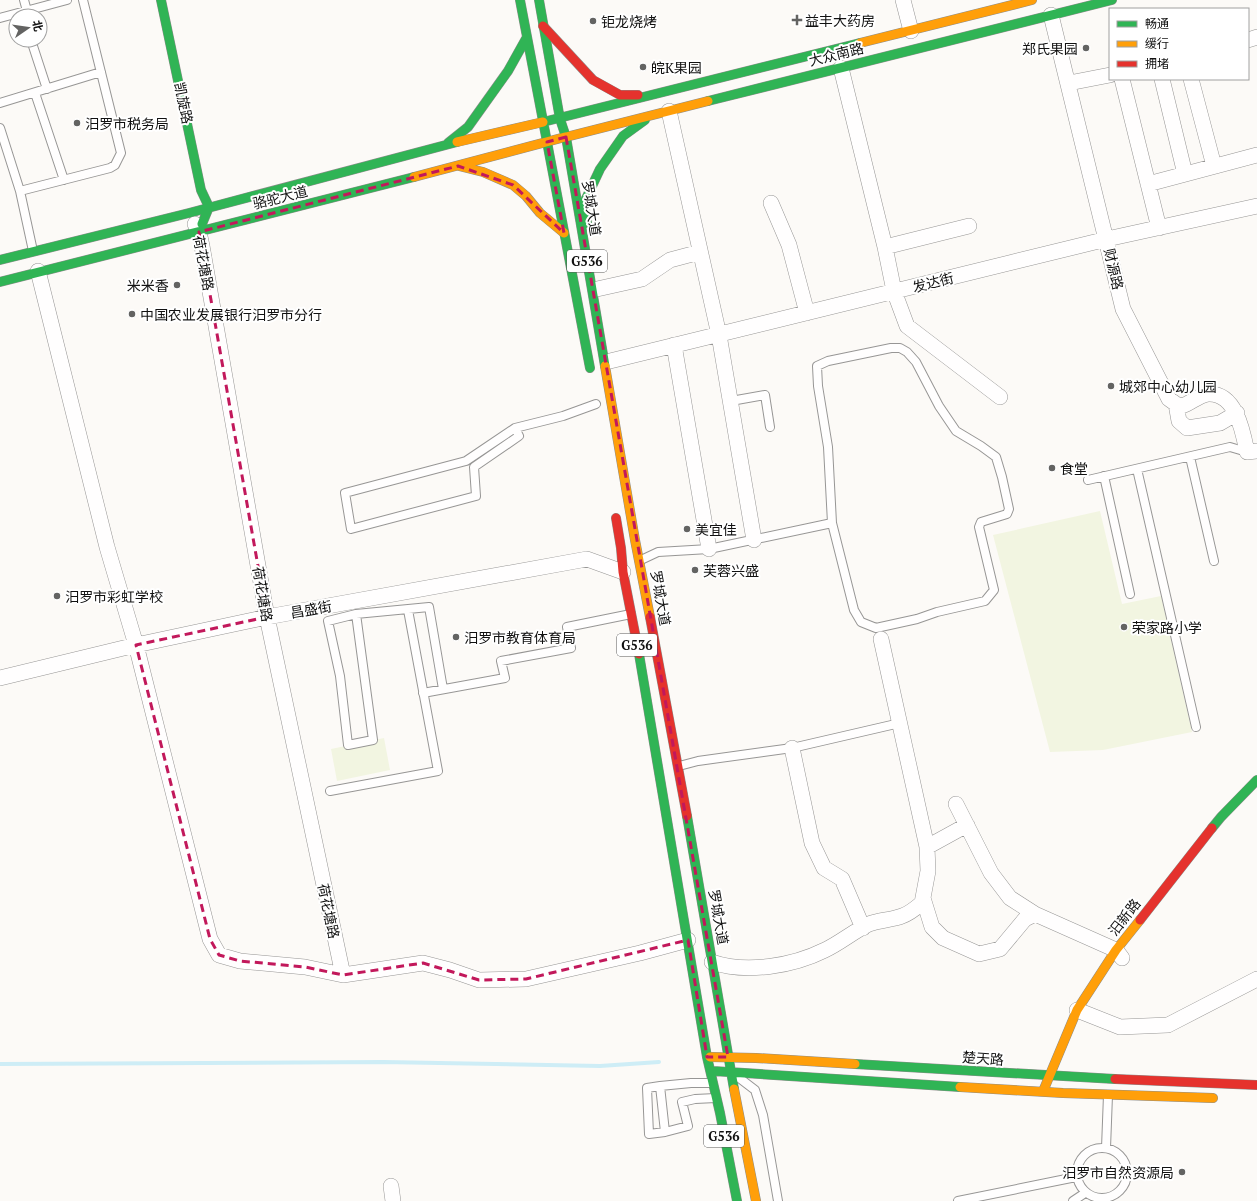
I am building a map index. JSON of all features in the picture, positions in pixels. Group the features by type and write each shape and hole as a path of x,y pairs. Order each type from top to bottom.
{"main road":[{"path":"161,0 201,190 209,207 199,232"},
{"name":"G536","path":"520,0 592,380"},
{"name":"罗城大道","path":"539,0 560,119 566,137 607,384 678,766 728,1057 756,1201"},
{"name":"大众南路","path":"542,122 560,119 650,95 1032,0"},
{"name":"大众南路","path":"566,137 1112,0"},
{"path":"543,26 593,80 620,95 650,95"},
{"path":"446,145 468,127 508,71 527,37"},
{"path":"607,384 610,361 584,203 600,169 623,136 654,114"},
{"name":"骆驼大道","path":"0,260 33,252 189,207 209,207 446,145 542,122"},
{"name":"骆驼大道","path":"0,282 38,271 199,232 458,166 566,137"},
{"path":"458,166 483,172 513,184 540,212 564,233"},
{"name":"G536","path":"614,510 621,548 623,572 632,614 707,1057 737,1201"},
{"name":"汨新路","path":"1043,1092 1049,1076 1081,1011 1222,817 1257,780"},
{"path":"1067,1056 1081,1011 1106,983"},
{"name":"楚天路","path":"707,1057 756,1058 1049,1076 1064,1074 1109,1080 1257,1086"},
{"path":"711,1071 1043,1092 1226,1099"},
{"path":"1063,1093 1064,1074"}],"street":[{"path":"903,0 911,31"},
{"name":"财源路","path":"1051,15 1069,83 1123,309 1169,399 1176,404"},
{"path":"841,68 885,246 894,291 907,326 1000,397"},
{"path":"1069,83 1109,75"},
{"path":"1122,80 1159,228"},
{"path":"1162,80 1185,174"},
{"path":"1191,80 1214,166"},
{"path":"669,110 718,335 731,401 754,540"},
{"path":"1148,184 1257,155"},
{"path":"770,203 789,245 807,313"},
{"name":"发达街","path":"610,361 1107,239 1257,206"},
{"name":"荷花塘路","path":"189,207 199,232 267,617 343,975"},
{"path":"885,246 970,226"},
{"path":"597,289 642,279 670,260 700,252"},
{"path":"38,271 107,548 136,646 210,939 219,954 240,961 305,967 343,975 423,963 479,980 526,979 640,953 688,940"},
{"path":"674,345 709,549"},
{"path":"1237,414 1220,423 1187,428 1179,421 1176,404 1182,406 1208,394 1219,396 1231,405 1237,414 1243,433 1252,451"},
{"name":"昌盛街","path":"0,678 267,617 587,559 623,572"},
{"path":"712,962 723,966 737,968 752,968 786,964 824,950 870,924 903,916 922,903 928,871 927,847 881,639"},
{"path":"792,748 812,843 824,868 842,879 863,928"},
{"path":"956,804 991,873 1010,898 1035,914 1122,955"},
{"path":"927,847 967,825"},
{"path":"923,898 932,928 943,938 979,954 1000,949 1025,919 1035,914"},
{"path":"1081,1011 1120,1027 1168,1025 1257,979"},
{"path":"391,1186 393,1201"}],"lane":[{"path":"41,8 67,0"},
{"path":"20,191 110,168 115,165 122,153 82,0"},
{"path":"34,48 47,89"},
{"path":"0,103 101,72"},
{"path":"35,92 64,180"},
{"path":"0,128 20,191 31,235 33,252"},
{"path":"891,348 900,348 907,352 916,362 939,406 956,430 996,457 1009,509 1007,514 981,522 979,527 994,590 985,601 937,612 918,619 876,628 861,622 854,610 832,523 828,447 818,386 817,366 828,361 891,348"},
{"path":"731,401 765,395 770,427"},
{"path":"515,428 519,436 474,467 476,496 351,529 345,493 466,461 515,428 563,416 596,404"},
{"path":"1088,480 1230,447 1252,451"},
{"path":"1190,457 1214,561"},
{"path":"1137,469 1196,727"},
{"path":"1104,476 1130,594"},
{"path":"640,560 658,552 709,549 832,523"},
{"path":"356,614 374,740 348,745 340,676 328,621 356,614 429,607 443,689"},
{"path":"330,790 438,771 408,610"},
{"path":"423,693 505,678 501,660 571,648 567,627 632,614"},
{"path":"678,766 698,761 792,748 900,723"},
{"path":"731,1072 755,1090 763,1115 778,1201"},
{"path":"1106,1148 1109,1080"},
{"path":"712,1083 691,1083 647,1088 649,1134 665,1132 688,1126 682,1102 695,1099 716,1098"},
{"path":"660,1086 665,1132"},
{"path":"1106,1148 1114,1151 1120,1156 1127,1170 1123,1187 1117,1194 1110,1198 1101,1199 1092,1197 1085,1193 1079,1186 1076,1177 1076,1169 1084,1155 1090,1150 1106,1148"},
{"path":"958,1201 1076,1177"},
{"path":"1073,1201 1085,1193"}],"highlighted area":[{"path":"566,137 728,1057 707,1057 688,940 526,979 479,980 423,963 343,975 305,967 240,961 219,955 210,939 136,645 267,617 199,232 458,166 513,185 564,233 547,142"}],"green space":[{"path":"1100,511 1122,604 1161,596 1192,732 1103,750 1050,752 993,535"},
{"path":"384,738 390,770 337,781 331,749"}],"waterway":[{"path":"0,1064 383,1062 600,1066 659,1062"}],"traffic: fast":[{"path":"161,0 201,190 209,207 202,224"},
{"path":"520,0 590,368"},
{"path":"539,0 560,119 566,137 605,366"},
{"path":"708,101 1112,0"},
{"path":"448,143 468,127 508,71 527,37"},
{"path":"543,122 860,43"},
{"path":"587,223 584,203 600,169 623,136 645,120"},
{"path":"0,260 189,213 457,142"},
{"path":"0,282 414,177"},
{"path":"639,654 707,1057 720,1113 737,1201"},
{"path":"1212,828 1257,780"},
{"path":"687,816 734,1089"},
{"path":"855,1064 1115,1079"},
{"path":"713,1071 960,1087"}],"traffic: slow":[{"path":"860,43 1032,0"},
{"path":"566,137 708,101"},
{"path":"457,142 543,122"},
{"path":"414,177 565,137"},
{"path":"459,166 483,172 513,185 526,196 540,213 564,233"},
{"path":"605,366 650,617"},
{"path":"1044,1089 1077,1010 1116,950 1140,920"},
{"path":"710,1057 756,1058 855,1064"},
{"path":"960,1087 1063,1093 1213,1098"},
{"path":"734,1089 756,1201"}],"traffic: jam":[{"path":"543,26 593,80 620,95 638,95"},
{"path":"616,518 623,572 639,654"},
{"path":"650,617 687,816"},
{"path":"1140,920 1212,828"},
{"path":"1115,1079 1257,1085"}],"place":[{"name":"益丰大药房","path":"797,20"},
{"name":"钜龙烧烤","path":"593,21"},
{"name":"郑氏果园","path":"1086,48"},
{"name":"皖K果园","path":"643,67"},
{"name":"汨罗市税务局","path":"77,123"},
{"name":"米米香","path":"177,285"},
{"name":"中国农业发展银行汨罗市分行","path":"132,314"},
{"name":"城郊中心幼儿园","path":"1111,386"},
{"name":"食堂","path":"1052,468"},
{"name":"美宜佳","path":"687,529"},
{"name":"芙蓉兴盛","path":"695,570"},
{"name":"汨罗市彩虹学校","path":"57,596"},
{"name":"荣家路小学","path":"1124,627"},
{"name":"汨罗市教育体育局","path":"456,637"},
{"name":"汨罗市自然资源局","path":"1182,1172"}]}
